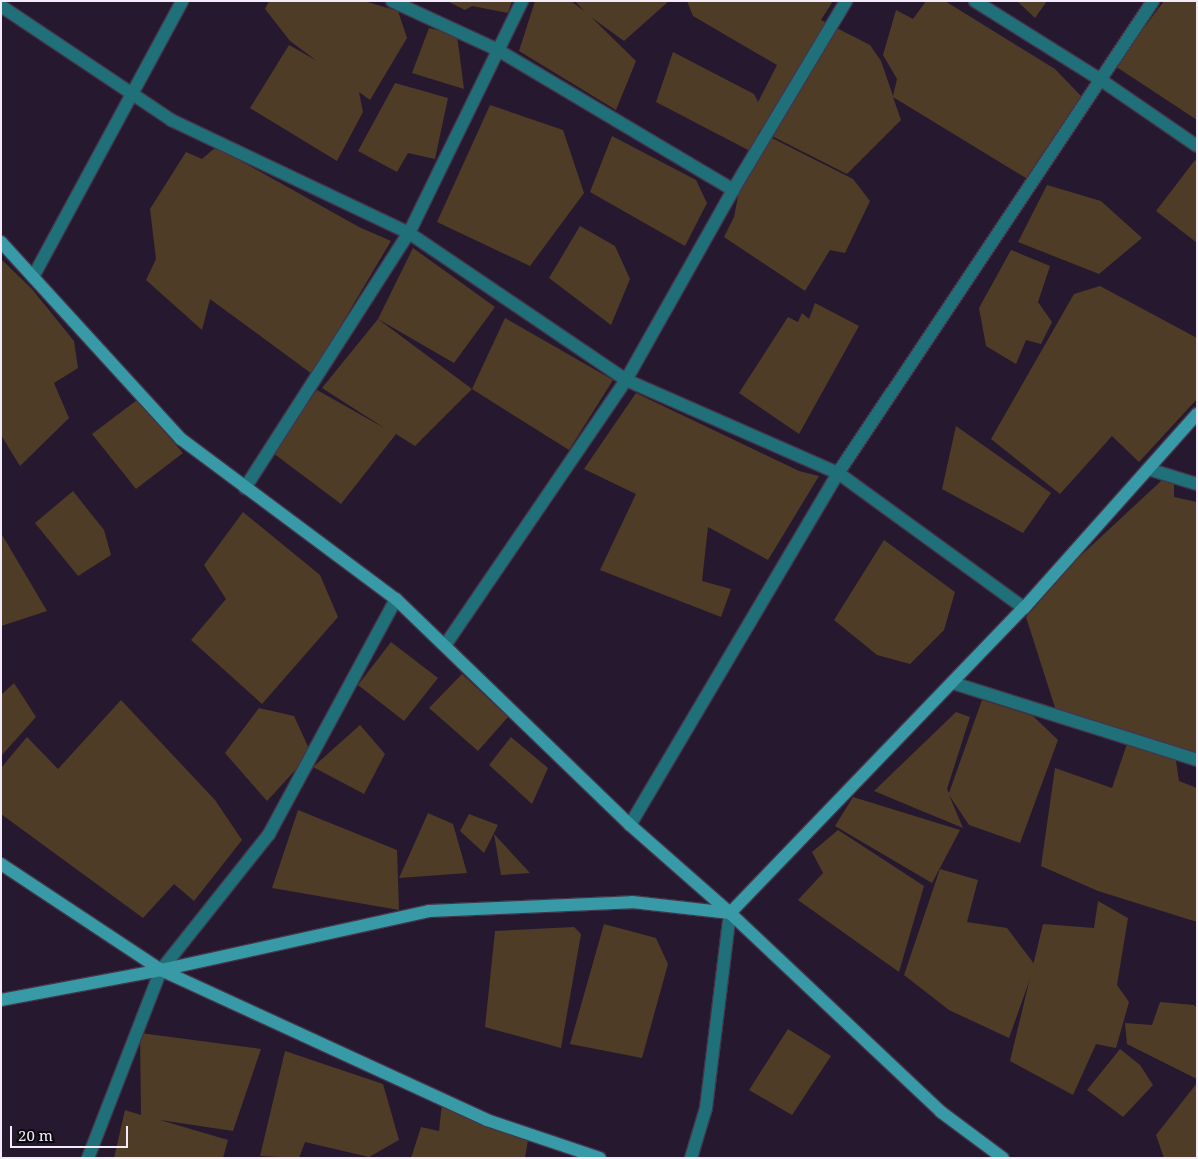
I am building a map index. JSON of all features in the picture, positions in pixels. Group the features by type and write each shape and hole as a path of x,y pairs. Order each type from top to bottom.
{"street":[{"path":"33,277 182,1"},
{"path":"392,1 496,49 733,190"},
{"path":"245,488 409,233 496,49 522,1"},
{"path":"446,644 626,380 733,190 846,1"},
{"path":"975,1 1101,80 1197,146"},
{"path":"630,825 838,473 1153,1"},
{"path":"1,6 171,120 409,233 626,380 838,473 1024,608"},
{"path":"1,242 181,439 396,599 446,644 630,825 730,913 941,1112 1003,1158"},
{"path":"691,1158 706,1108 730,913 1024,608 1197,414"},
{"path":"1148,469 1197,484"},
{"path":"88,1158 160,970 269,834 396,599"},
{"path":"953,683 1197,760"},
{"path":"1,864 160,970 487,1120 600,1158"},
{"path":"1,1000 160,970 429,911 632,902 730,913"}],"building":[{"path":"269,1 364,1 398,11 407,38 370,100 359,92 363,112 337,161 250,108 289,45 317,61 290,41 265,9"},
{"path":"447,1 512,1 508,13 472,6 465,10"},
{"path":"535,1 571,1 584,11 575,1 669,1 624,41 591,17 636,61 616,110 519,51"},
{"path":"687,1 833,1 821,20 870,45 881,61 893,96 897,79 883,55 896,10 913,19 926,1 945,1 1055,69 1081,96 1026,178 893,97 901,120 847,174 760,130 750,151 656,102 673,52 754,94 758,102 777,65 693,16"},
{"path":"1017,1 1047,1 1035,18"},
{"path":"1164,1 1197,1 1197,120 1115,66"},
{"path":"429,28 457,35 464,89 412,73"},
{"path":"395,83 448,98 435,159 408,153 397,172 358,151"},
{"path":"490,105 563,130 584,193 530,266 437,222"},
{"path":"612,136 696,180 707,203 685,246 590,192"},
{"path":"768,136 853,179 870,201 845,253 830,250 805,291 724,237 734,217 740,186"},
{"path":"216,147 359,227 391,241 312,374 210,299 202,330 146,280 156,259 150,209 186,152 202,159"},
{"path":"1195,160 1197,162 1197,243 1156,211"},
{"path":"1047,185 1101,201 1142,238 1099,274 1018,242"},
{"path":"580,226 615,246 630,279 611,325 549,278"},
{"path":"413,248 495,307 454,363 378,319"},
{"path":"1011,250 1050,266 1038,302 1052,322 1041,344 1026,340 1016,364 986,346 979,308"},
{"path":"1,259 32,289 74,341 78,368 54,383 69,418 20,466 1,435"},
{"path":"1100,286 1197,338 1197,399 1139,462 1112,436 1060,494 991,439 1074,294"},
{"path":"815,303 859,326 799,434 739,393 788,317 798,322 802,313 809,319"},
{"path":"505,318 613,380 569,450 472,389"},
{"path":"378,319 472,389 415,446 396,434 341,504 273,453 317,390 386,429 322,388"},
{"path":"636,393 799,471 819,476 768,560 708,527 702,581 731,589 721,617 600,570 636,494 584,469"},
{"path":"137,400 183,453 136,489 92,434"},
{"path":"956,426 1051,493 1023,533 942,489"},
{"path":"1174,469 1174,497 1197,502 1197,753 1058,717 1026,617 1076,560"},
{"path":"73,491 104,530 111,555 78,576 35,523"},
{"path":"243,512 320,575 338,617 262,704 191,640 226,599 204,565"},
{"path":"1,533 47,611 1,626"},
{"path":"884,540 955,592 944,630 910,664 877,655 834,620"},
{"path":"391,642 438,678 404,721 358,685"},
{"path":"462,674 508,717 478,751 429,708"},
{"path":"14,683 36,717 1,756 1,695"},
{"path":"121,700 215,800 242,840 194,901 174,884 143,918 1,814 1,768 27,737 58,769"},
{"path":"982,700 1033,716 1058,740 1020,843 969,825 949,795 963,828 874,791 956,712 970,717 947,789 949,793"},
{"path":"259,708 294,716 311,753 267,801 225,753"},
{"path":"360,725 385,754 364,794 313,767"},
{"path":"511,737 548,768 532,804 489,765"},
{"path":"1128,741 1175,754 1179,781 1197,788 1197,922 1098,891 1041,866 1055,768 1112,788"},
{"path":"853,797 960,830 932,883 835,826"},
{"path":"298,810 397,850 399,910 272,888"},
{"path":"428,813 453,824 467,873 399,878"},
{"path":"469,814 498,825 484,853 460,831"},
{"path":"838,830 924,886 899,972 798,900 823,873 812,852"},
{"path":"494,834 530,873 501,875"},
{"path":"940,869 978,880 967,922 1007,928 1035,965 1009,1038 949,1010 904,975"},
{"path":"1098,901 1128,918 1117,985 1129,1002 1116,1048 1096,1044 1073,1095 1010,1061 1043,924 1094,928"},
{"path":"604,924 656,938 668,964 642,1058 570,1044"},
{"path":"574,927 581,934 561,1048 485,1027 495,931"},
{"path":"1160,1002 1194,1005 1197,1008 1197,1079 1127,1044 1125,1023 1152,1025"},
{"path":"788,1029 831,1056 792,1115 749,1090"},
{"path":"140,1033 261,1049 233,1131 160,1120 228,1140 223,1158 114,1158 125,1110 141,1115"},
{"path":"1120,1049 1140,1065 1153,1085 1123,1117 1087,1090"},
{"path":"285,1051 383,1084 399,1140 369,1157 305,1142 299,1158 260,1156"},
{"path":"1197,1083 1197,1158 1164,1158 1156,1135"},
{"path":"442,1103 529,1134 525,1158 411,1158 421,1127 439,1131"}]}
